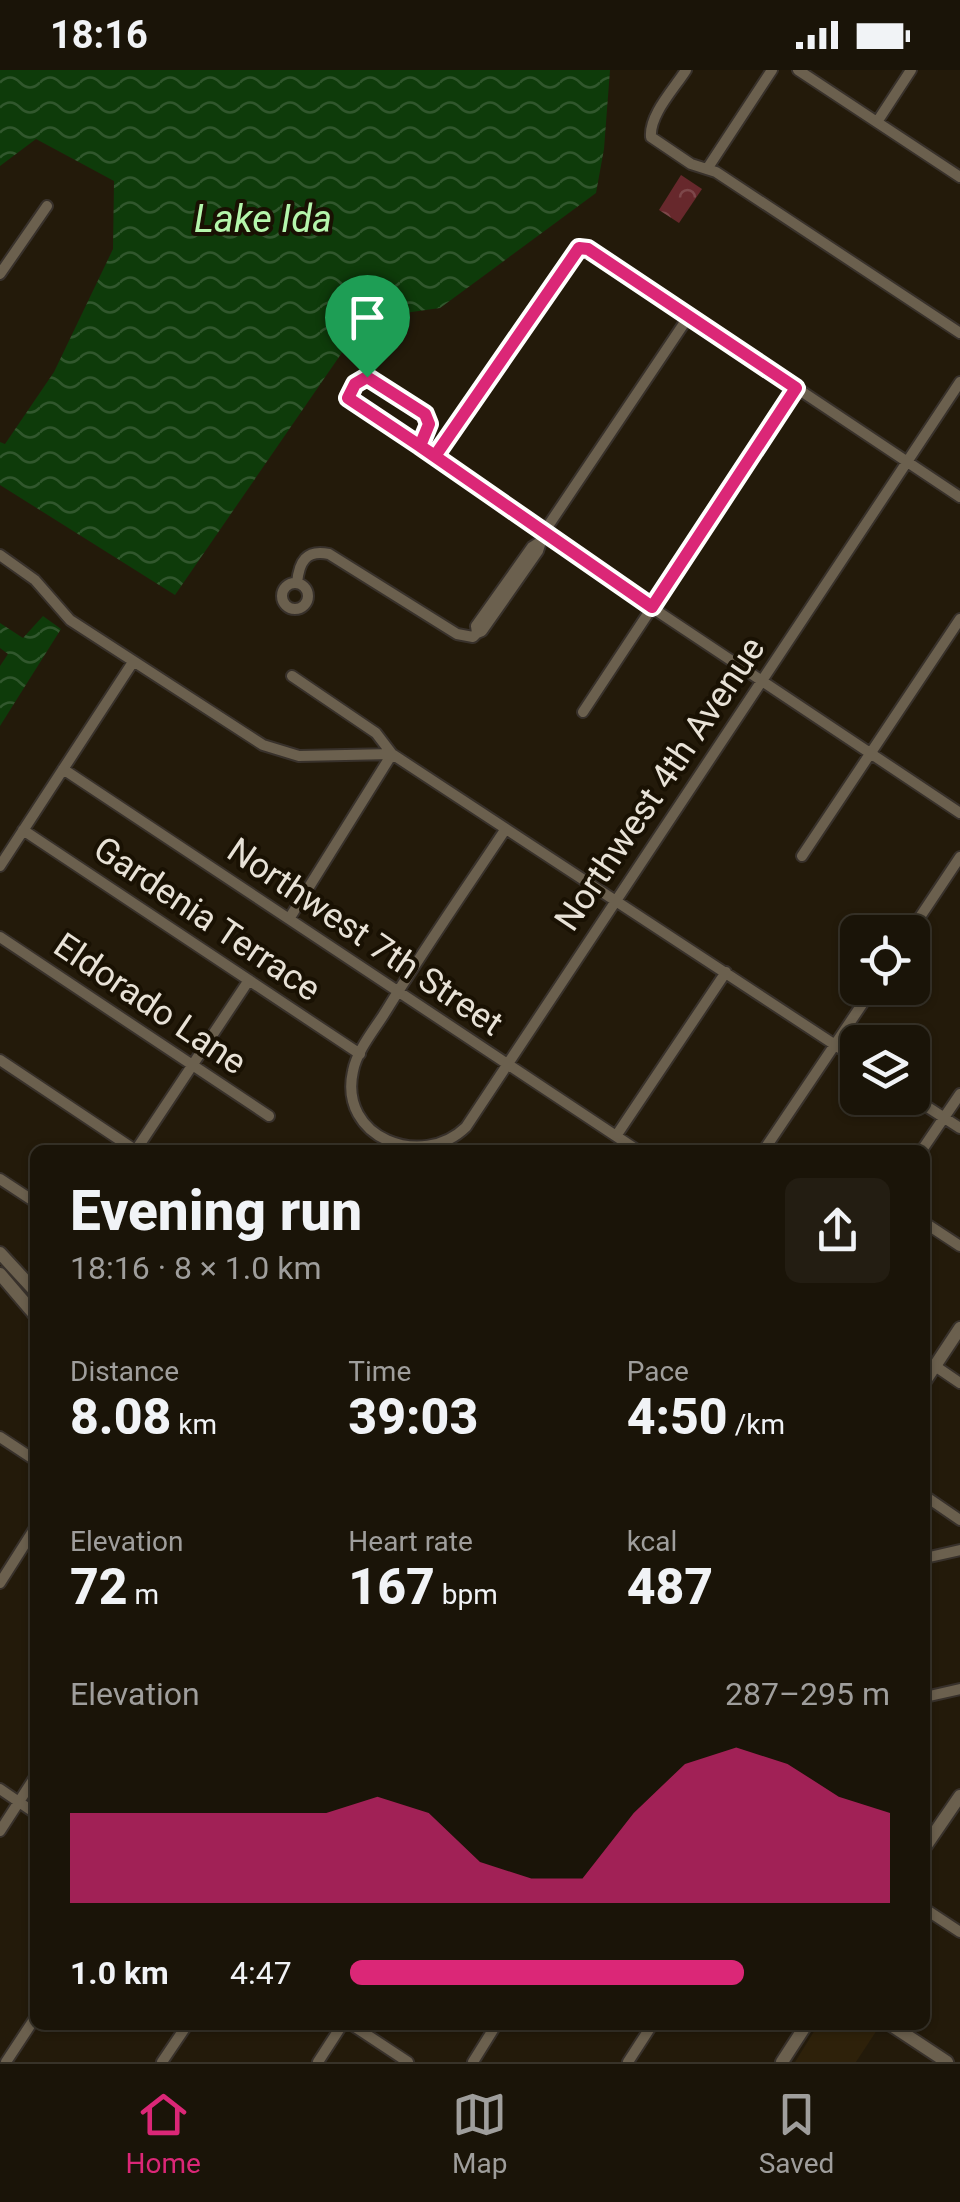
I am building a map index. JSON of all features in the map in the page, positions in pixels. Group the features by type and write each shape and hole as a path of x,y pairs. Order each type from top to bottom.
{"street":[{"path":"686,70 650,126 651,137 691,164 730,181 960,334"},
{"path":"706,169 772,70"},
{"path":"798,70 960,177"},
{"path":"877,122 911,70"},
{"path":"0,274 46,206"},
{"path":"435,456 579,248 588,249 960,497"},
{"path":"296,583 299,566 308,554 329,554 457,634 473,637 482,631 689,316"},
{"path":"420,446 429,424 425,414 378,382 367,377 360,380 348,398 420,446 435,456 542,537 960,813"},
{"name":"Northwest 4th Avenue","path":"429,1145 446,1142 466,1126 960,382"},
{"path":"583,712 796,388"},
{"path":"0,555 35,580 70,620 270,748 299,756 392,754"},
{"path":"802,856 960,620"},
{"path":"0,866 133,662"},
{"path":"292,676 376,733 392,754 840,1048"},
{"path":"289,919 392,754"},
{"name":"Northwest 7th Street","path":"63,769 630,1145"},
{"name":"Gardenia Terrace","path":"23,830 360,1054"},
{"path":"376,1145 381,1138 361,1118 352,1098 353,1070 398,992 505,830"},
{"path":"921,915 960,857"},
{"name":"Eldorado Lane","path":"0,937 269,1116"},
{"path":"616,1136 726,972"},
{"path":"139,1145 249,980"},
{"path":"767,1145 862,1005"},
{"path":"0,1060 128,1145"},
{"path":"925,1145 960,1094"},
{"path":"930,1109 960,1128"},
{"name":"Northwest 4th Avenue","path":"381,1138 397,1145"},
{"path":"0,1179 30,1199"},
{"path":"930,1227 960,1246"},
{"path":"0,1253 30,1285"},
{"path":"0,1274 30,1309"},
{"path":"930,1373 960,1328"},
{"path":"935,1366 960,1383"},
{"path":"0,1437 30,1457"},
{"path":"930,1499 960,1520"},
{"path":"0,1583 30,1536"},
{"path":"930,1557 960,1550"},
{"path":"930,1696 960,1689"},
{"path":"0,1831 30,1785"},
{"path":"0,1789 30,1810"},
{"path":"930,1834 960,1796"},
{"path":"930,1912 960,1932"},
{"path":"6,2062 30,2026"},
{"path":"162,2062 183,2030"},
{"path":"318,2062 339,2030"},
{"path":"360,2030 408,2062"},
{"path":"472,2062 493,2030"},
{"path":"628,2062 649,2030"},
{"path":"782,2062 803,2030"},
{"path":"899,2030 941,2060"}],"shaded area":[{"path":"815,2030 877,2030 856,2062 795,2062"}],"green space":[{"path":"681,175 702,189 679,223 659,210"}],"water":[{"name":"Lake Ida","path":"0,70 610,70 596,193 440,308 376,317 350,341 175,595 0,485 0,442 5,444 54,372 113,249 114,181 36,139 0,166"},
{"path":"43,616 61,629 0,726 0,666 8,654 0,648 0,623 23,638"}],"route":[{"path":"367,377 355,384 348,398 420,446 435,456 579,248 588,249 796,388 652,607 420,446 428,431 425,414 367,377"}]}
